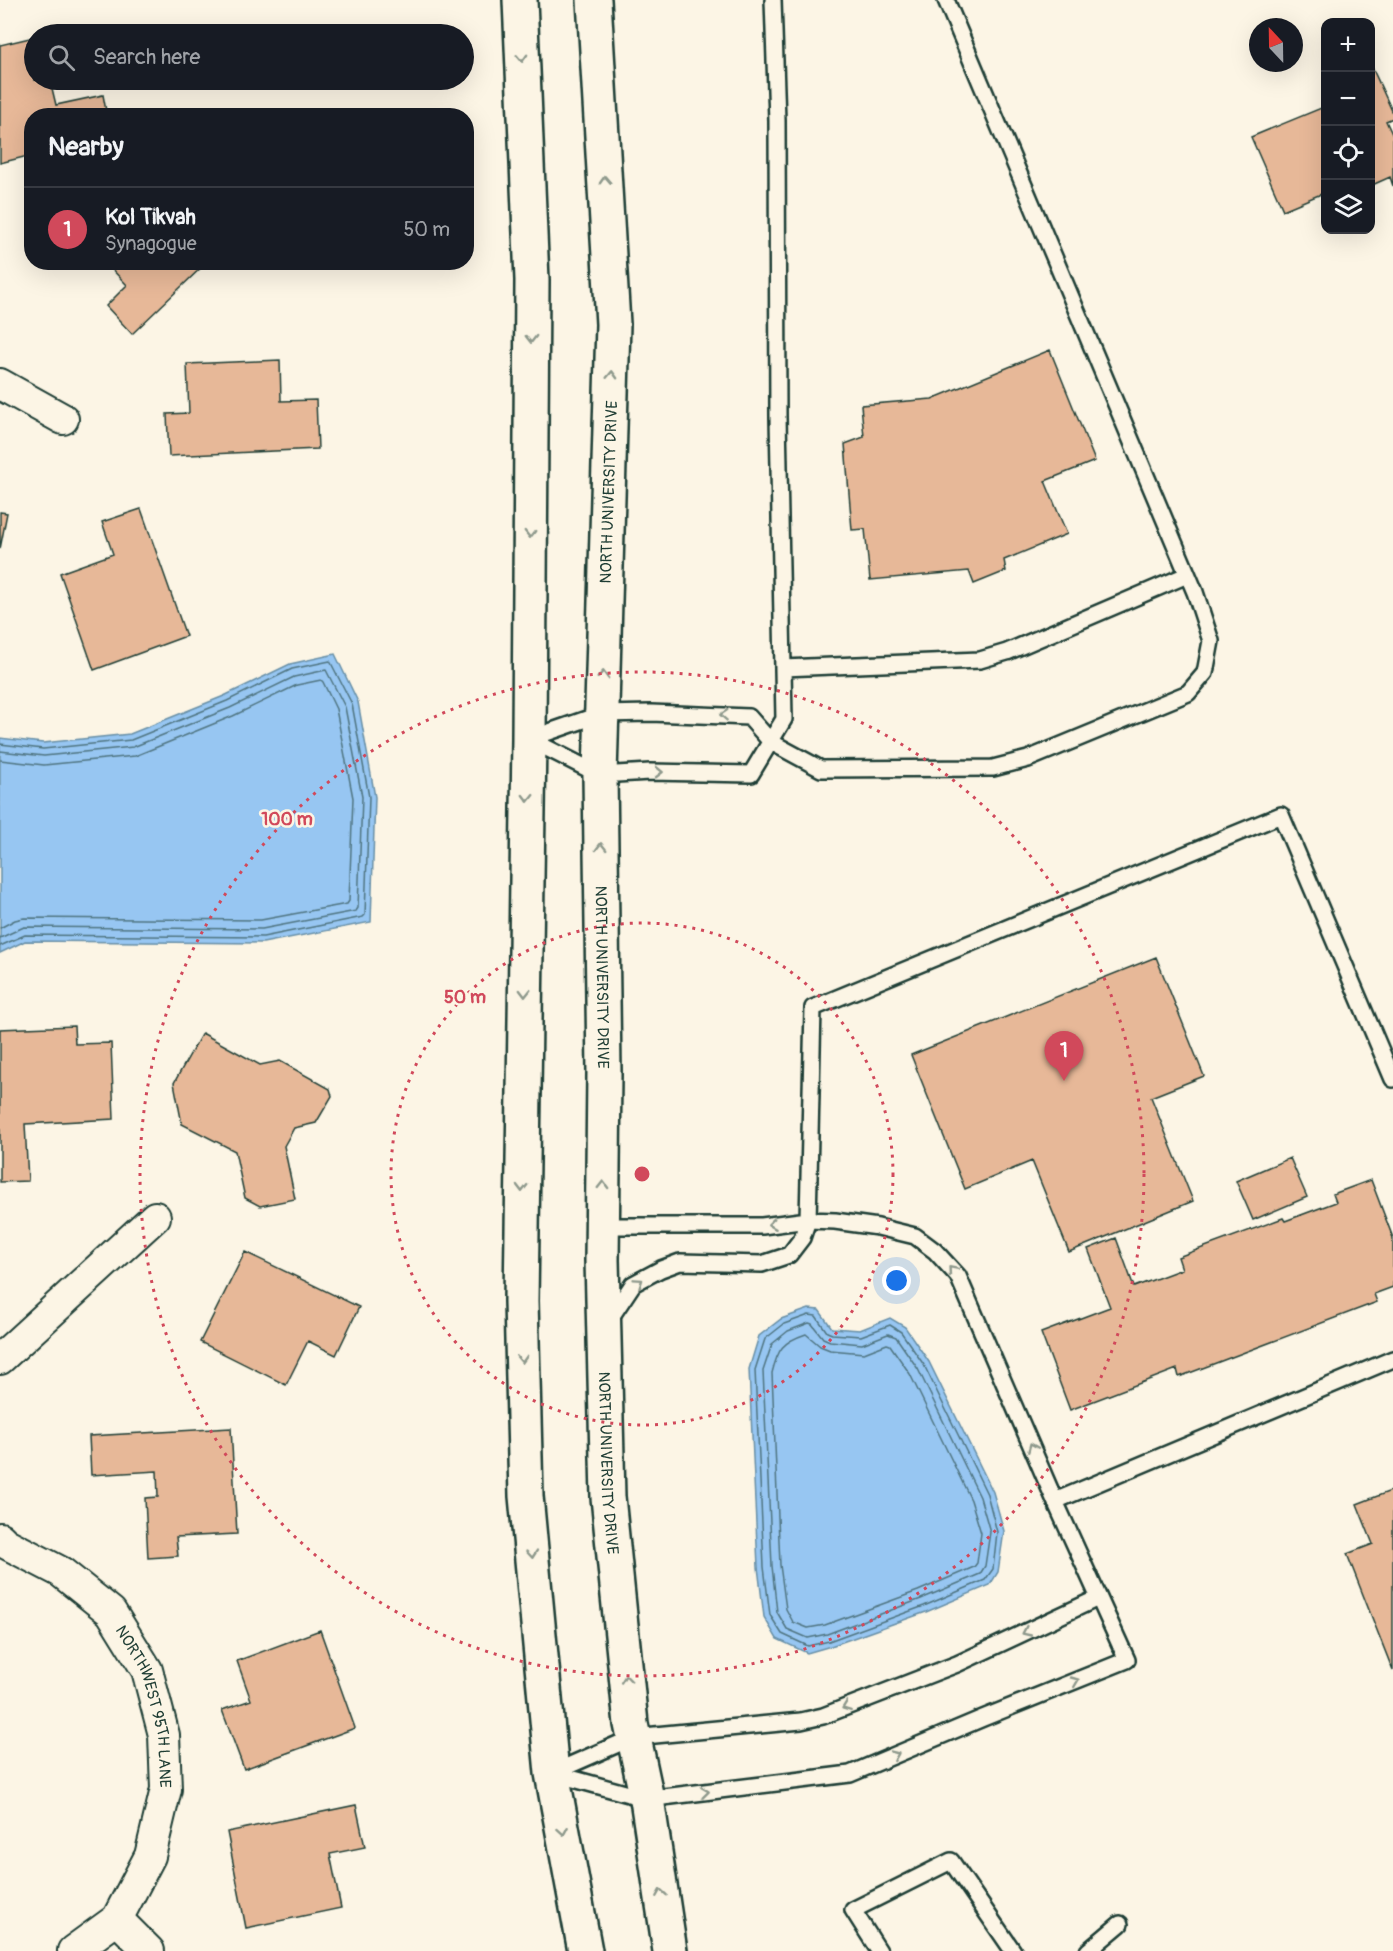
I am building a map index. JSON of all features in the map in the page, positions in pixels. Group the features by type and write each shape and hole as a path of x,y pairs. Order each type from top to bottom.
{"main road":[{"path":"520,0 532,280 529,739 520,1301 526,1496 552,1773 585,1951"},
{"name":"NORTH UNIVERSITY DRIVE","path":"594,0 613,324 600,775 604,1073 602,1226 608,1497 631,1724 647,1799 670,1951"}],"street":[{"path":"0,384 63,419"},
{"path":"0,1359 155,1217"},
{"name":"NORTHWEST 95TH LANE","path":"0,1538 5,1543 61,1572 111,1612 147,1670 164,1735 166,1789 150,1856 117,1919"},
{"path":"73,1951 117,1919 149,1951"}],"lane":[{"path":"529,739 600,775 650,772 751,774 784,719 778,417 777,121 773,0"},
{"path":"529,739 601,714 651,713 749,717 771,742 821,769 993,768 1028,759 1188,693 1205,673 1211,641 1187,575 946,0"},
{"path":"783,668 980,660 1007,652 1187,575"},
{"path":"604,1328 633,1284 661,1269 680,1262 762,1264 789,1255 802,1238 808,1220 813,1008 1281,814 1393,1079"},
{"path":"552,1773 647,1799 850,1774 1127,1660 1055,1501 958,1276 935,1251 915,1236 878,1227 835,1221 808,1220 762,1226 602,1226"},
{"path":"1055,1501 1393,1359"},
{"path":"552,1773 634,1737 801,1721 823,1716 957,1664 1098,1598"},
{"path":"879,1951 853,1910 951,1861 1013,1951"},
{"path":"1088,1951 1120,1924"}],"water":[{"path":"335,654 358,702 375,797 371,922 263,943 25,941 0,953 0,738 43,743 130,734 224,696 290,664"},
{"path":"809,1309 819,1310 832,1328 860,1330 890,1318 905,1327 929,1362 993,1492 1004,1531 998,1572 990,1585 926,1612 807,1653 777,1639 764,1617 758,1567 749,1369 759,1336 781,1319"}],"building":[{"path":"24,39 24,90 52,90 56,105 103,95 105,108 24,108 24,157 0,163 0,45"},
{"path":"1375,74 1393,113 1393,118 1386,121 1393,136 1393,186 1390,177 1375,184"},
{"path":"1321,108 1321,194 1283,210 1251,137"},
{"path":"113,270 199,270 132,334 106,306 127,285"},
{"path":"1050,350 1095,461 1045,481 1067,534 1004,560 1006,571 974,584 969,571 870,580 865,529 852,530 845,444 864,437 861,405 932,399"},
{"path":"280,360 281,401 316,400 318,449 169,456 167,414 189,413 187,364"},
{"path":"141,509 186,636 94,670 60,573 113,554 102,522"},
{"path":"0,512 7,513 0,549"},
{"path":"1156,957 1204,1076 1151,1097 1193,1201 1069,1252 1032,1161 965,1189 911,1055"},
{"path":"74,1026 75,1044 111,1043 114,1119 25,1124 28,1181 0,1182 0,1029"},
{"path":"202,1033 260,1065 280,1061 330,1089 332,1096 316,1123 294,1128 284,1146 295,1199 260,1206 245,1198 235,1151 182,1124 174,1083"},
{"path":"1290,1158 1307,1197 1253,1220 1236,1181"},
{"path":"1371,1180 1393,1238 1393,1287 1374,1294 1377,1302 1179,1377 1177,1369 1070,1410 1041,1333 1110,1307 1088,1249 1116,1238 1134,1287 1182,1269 1178,1257 1283,1218 1285,1221 1336,1202 1333,1194"},
{"path":"245,1252 359,1307 336,1355 308,1341 286,1385 200,1342"},
{"path":"231,1428 237,1534 176,1537 178,1556 148,1558 145,1498 158,1497 157,1471 91,1475 89,1436"},
{"path":"1393,1490 1393,1671 1347,1554 1373,1544 1357,1504"},
{"path":"320,1630 355,1728 244,1769 222,1710 251,1700 237,1661"},
{"path":"356,1805 365,1847 330,1854 341,1908 246,1928 227,1832"}],"place":[{"name":"Kol Tikvah","path":"1064,1081"}]}
